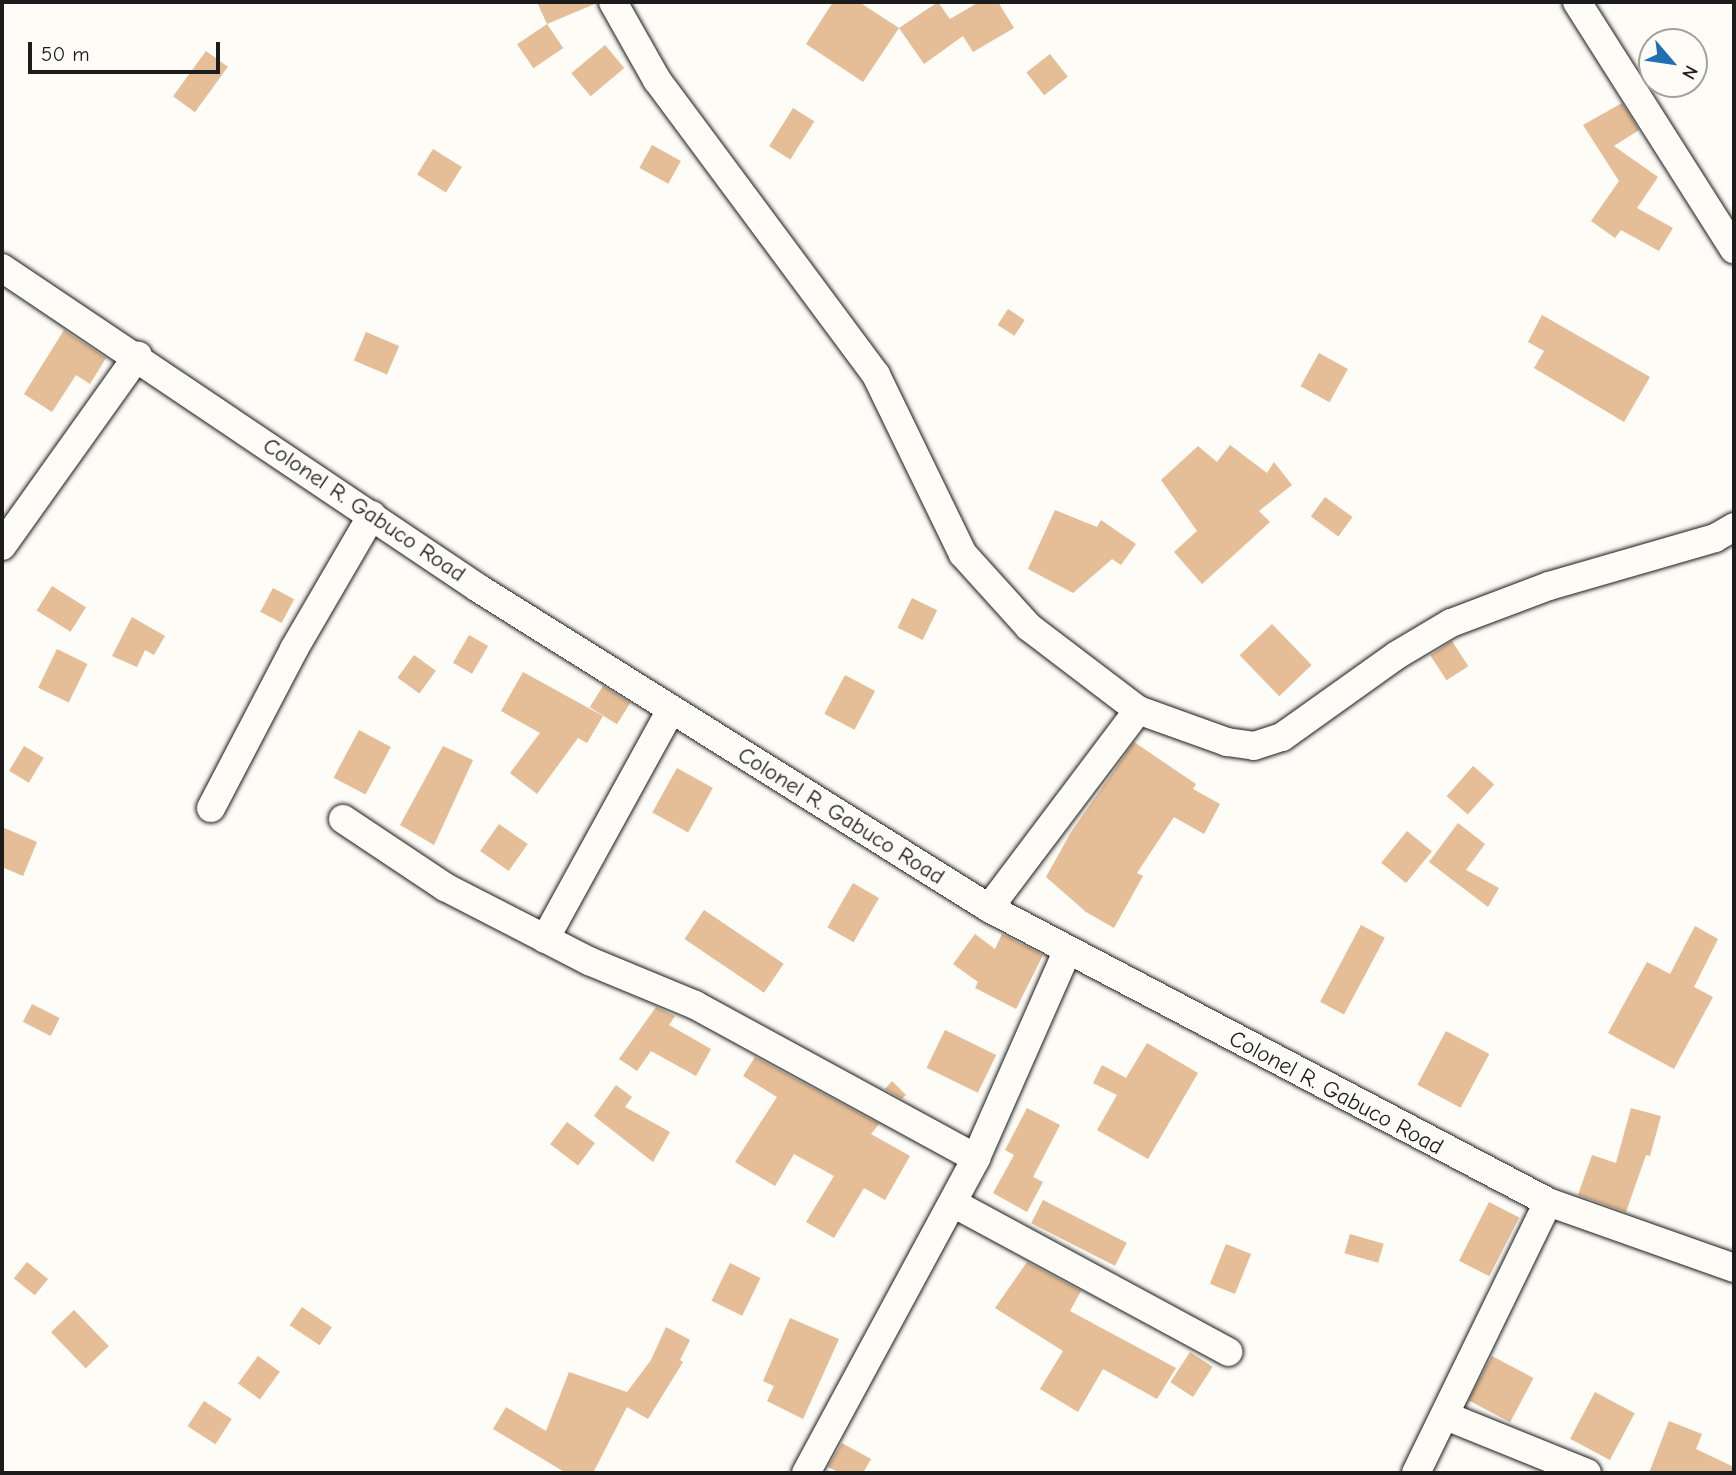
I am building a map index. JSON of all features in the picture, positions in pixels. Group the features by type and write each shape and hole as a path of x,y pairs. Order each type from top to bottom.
{"street":[{"path":"613,2 657,80 876,375 963,554 1029,627 1138,710 1227,743 1254,746 1282,737 1451,623 1549,586 1715,538 1734,527"},
{"path":"1577,2 1734,249"},
{"name":"Colonel R. Gabuco Road","path":"2,268 138,355 372,515 671,710 989,908 1067,952 1548,1202 1734,1268"},
{"path":"2,546 138,355"},
{"path":"211,808 294,649 372,515"},
{"path":"545,939 671,710"},
{"path":"989,908 1138,710"},
{"path":"344,819 445,887 545,939 695,1005 976,1158"},
{"path":"806,1473 976,1158 1067,952"},
{"path":"1416,1473 1548,1202"},
{"path":"953,1203 1228,1352"},
{"path":"1446,1416 1587,1473"}],"building":[{"path":"537,2 596,2 597,3 547,24"},
{"path":"833,2 859,2 899,28 863,82 806,44"},
{"path":"938,2 950,19 979,2 998,2 1014,28 973,52 963,36 924,64 899,28"},
{"path":"547,24 563,48 533,68 517,44"},
{"path":"605,45 624,68 591,96 571,73"},
{"path":"206,51 228,67 195,112 173,96"},
{"path":"1050,54 1068,77 1044,95 1026,72"},
{"path":"1622,103 1639,130 1614,146 1658,177 1637,208 1673,228 1659,251 1621,230 1615,238 1591,221 1619,181 1583,125"},
{"path":"793,108 814,121 790,159 769,146"},
{"path":"652,145 681,161 668,184 639,168"},
{"path":"433,149 462,167 446,192 417,174"},
{"path":"1008,309 1025,320 1014,336 998,325"},
{"path":"1542,315 1650,377 1624,422 1534,368 1544,351 1528,342"},
{"path":"64,330 106,358 90,384 76,375 52,412 24,394"},
{"path":"366,332 399,346 387,375 354,361"},
{"path":"1319,353 1348,369 1329,402 1301,386"},
{"path":"1230,445 1267,473 1274,462 1292,485 1259,511 1270,522 1202,584 1174,552 1197,531 1161,480 1198,446 1217,462"},
{"path":"1325,497 1353,517 1338,536 1311,516"},
{"path":"1055,510 1097,527 1101,520 1136,544 1121,565 1112,559 1073,593 1028,569"},
{"path":"52,586 86,607 71,632 37,611"},
{"path":"273,588 294,599 282,623 260,612"},
{"path":"912,598 937,610 923,640 898,628"},
{"path":"132,617 165,636 154,655 145,650 137,667 112,656"},
{"path":"1272,624 1312,665 1279,696 1240,655"},
{"path":"469,635 488,646 472,674 453,663"},
{"path":"1452,641 1468,666 1447,680 1430,655"},
{"path":"57,649 88,664 69,703 38,688"},
{"path":"414,655 436,671 419,694 398,678"},
{"path":"523,672 603,716 587,743 578,738 537,794 510,773 540,733 501,711"},
{"path":"845,675 875,691 854,730 824,714"},
{"path":"603,686 630,703 617,724 590,707"},
{"path":"359,730 391,747 365,795 334,778"},
{"path":"1134,742 1196,784 1193,789 1220,804 1204,834 1174,817 1137,873 1143,876 1114,928 1086,912 1046,877 1071,832"},
{"path":"24,746 44,758 29,783 9,771"},
{"path":"443,746 473,760 434,845 400,825"},
{"path":"1473,766 1494,784 1468,815 1447,796"},
{"path":"677,768 713,788 688,832 652,813"},
{"path":"1458,823 1485,844 1466,870 1499,888 1488,907 1429,862"},
{"path":"499,824 528,844 509,871 480,851"},
{"path":"2,827 37,842 23,876 2,867"},
{"path":"1407,831 1432,851 1406,883 1381,863"},
{"path":"853,883 879,898 853,942 828,927"},
{"path":"704,910 784,964 764,993 684,939"},
{"path":"1361,925 1385,938 1344,1014 1320,1002"},
{"path":"1695,926 1718,939 1694,987 1713,997 1674,1069 1608,1033 1647,962 1670,974"},
{"path":"975,934 995,949 1002,934 1043,955 1016,1009 975,988 978,982 953,964"},
{"path":"32,1004 60,1018 51,1036 23,1022"},
{"path":"656,1007 675,1016 669,1025 711,1049 696,1076 651,1051 637,1071 619,1059"},
{"path":"945,1030 996,1055 978,1093 927,1068"},
{"path":"1446,1031 1489,1054 1461,1108 1417,1085"},
{"path":"1147,1043 1198,1073 1148,1159 1097,1130 1117,1095 1093,1083 1102,1065 1126,1078"},
{"path":"755,1057 879,1124 871,1134 910,1156 885,1200 864,1188 834,1238 806,1222 834,1176 794,1154 775,1186 735,1162 777,1097 743,1076"},
{"path":"892,1081 906,1095 902,1099 885,1089"},
{"path":"616,1085 632,1097 625,1107 670,1132 653,1162 594,1116"},
{"path":"1027,1108 1060,1125 1033,1177 1043,1182 1027,1212 993,1193 1014,1155 1005,1150"},
{"path":"1631,1108 1661,1116 1650,1156 1646,1155 1626,1212 1578,1195 1592,1155 1616,1163"},
{"path":"567,1122 595,1143 578,1165 550,1144"},
{"path":"1043,1200 1127,1243 1115,1266 1031,1223"},
{"path":"1489,1202 1519,1217 1489,1276 1459,1261"},
{"path":"1350,1234 1384,1244 1378,1263 1344,1253"},
{"path":"1226,1244 1251,1254 1235,1294 1210,1284"},
{"path":"27,1262 48,1279 35,1295 14,1278"},
{"path":"1027,1262 1081,1291 1070,1311 1176,1368 1157,1399 1103,1369 1078,1412 1040,1389 1063,1351 995,1308"},
{"path":"730,1263 761,1278 742,1316 712,1301"},
{"path":"302,1307 332,1327 320,1345 290,1325"},
{"path":"74,1310 109,1346 86,1368 51,1332"},
{"path":"790,1318 839,1339 803,1419 767,1401 774,1386 763,1381"},
{"path":"666,1327 690,1340 680,1360 683,1362 648,1419 627,1407 593,1473 566,1473 493,1429 506,1407 546,1431 569,1372 627,1392 651,1360"},
{"path":"1190,1352 1213,1367 1193,1397 1170,1382"},
{"path":"258,1356 280,1372 260,1399 238,1384"},
{"path":"1492,1356 1533,1378 1510,1422 1469,1400"},
{"path":"1595,1392 1635,1413 1610,1460 1570,1439"},
{"path":"204,1401 232,1419 215,1444 188,1426"},
{"path":"1669,1421 1702,1434 1696,1449 1734,1467 1734,1473 1649,1473"},
{"path":"842,1443 871,1459 863,1473 840,1473 828,1467"}]}
